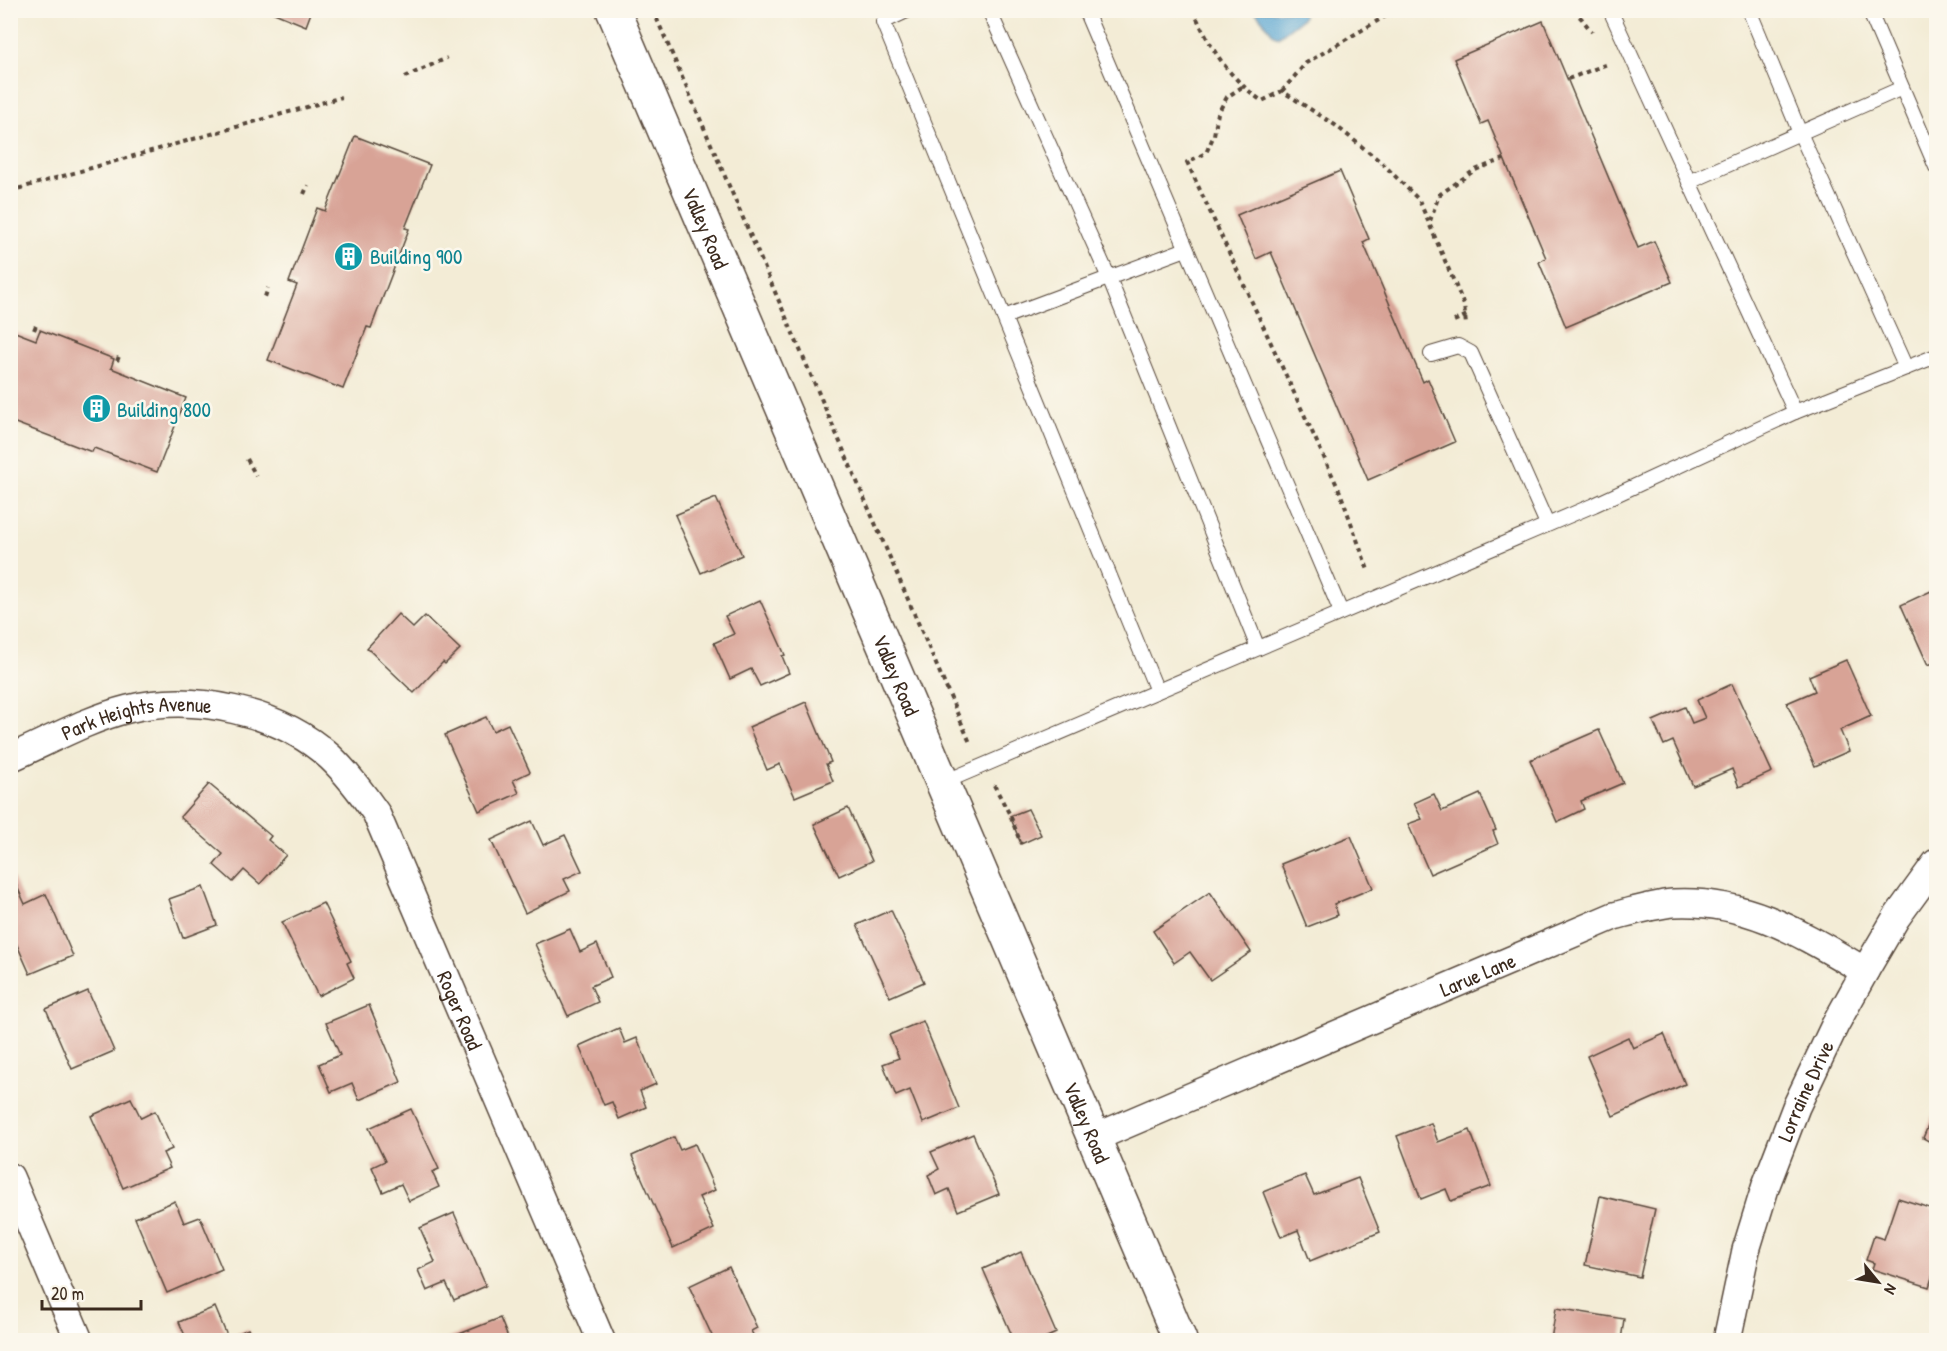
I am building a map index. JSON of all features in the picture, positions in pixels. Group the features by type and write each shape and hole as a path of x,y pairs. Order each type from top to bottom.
{"street":[{"name":"Valley Road","path":"613,10 1180,1341"},
{"name":"Park Heights Avenue","path":"10,758 99,718 128,709 158,704 202,705 241,711 268,720"},
{"name":"Roger Road","path":"268,720 298,734 328,756 357,785 376,813 601,1341"},
{"name":"Lorraine Drive","path":"1727,1341 1746,1250 1766,1185 1796,1107 1835,1025 1865,971 1896,918 1936,862"},
{"name":"Larue Lane","path":"1094,1138 1614,916 1643,908 1673,903 1718,905 1762,916 1803,935 1865,971"},
{"path":"10,1177 79,1341"}],"lane":[{"path":"909,10 883,22 1157,691"},
{"path":"989,10 1109,278 1258,648"},
{"path":"1085,10 1341,612"},
{"path":"1610,10 1795,412"},
{"path":"1749,10 1800,133 1906,368"},
{"path":"1869,10 1936,166"},
{"path":"1689,182 1902,88"},
{"path":"1004,317 1186,249"},
{"path":"1431,354 1458,346 1471,353 1547,524"},
{"path":"942,783 1594,505 1795,412 1936,356"}],"path":[{"path":"653,10 965,733 1010,815 1021,844"},
{"path":"1193,10 1220,59 1242,87 1262,101 1281,90 1306,63 1396,10"},
{"path":"405,77 447,58"},
{"path":"1242,87 1227,97 1218,113 1214,135 1206,153 1187,162 1340,492 1368,570"},
{"path":"1281,90 1335,125 1381,162 1419,200 1464,305 1467,315 1465,350"},
{"path":"10,191 342,97"},
{"path":"1429,221 1439,195 1475,170 1504,159"},
{"path":"304,194 308,185"},
{"path":"265,297 268,288"},
{"path":"34,330 37,323"},
{"path":"117,361 120,354"},
{"path":"247,459 256,476"}],"water":[{"path":"1255,11 1303,11 1303,18 1278,37"}],"building":[{"path":"267,10 312,10 306,26"},
{"path":"1543,21 1638,248 1654,241 1672,282 1566,327 1539,262 1546,258 1488,121 1481,124 1454,59"},
{"name":"Building 900","path":"355,136 430,165 405,228 409,229 371,328 367,327 343,389 268,360 297,285 289,282 317,208 325,211"},
{"path":"1340,171 1369,239 1363,242 1423,382 1428,379 1455,442 1368,480 1271,252 1256,259 1237,215"},
{"name":"Building 800","path":"10,330 36,340 40,330 114,359 111,368 186,398 157,472 94,448 92,452 10,421"},
{"path":"716,498 742,555 701,573 675,515"},
{"path":"1931,591 1934,597 1936,596 1936,662 1928,665 1901,605"},
{"path":"760,600 785,655 782,656 789,673 760,686 751,669 730,679 714,643 734,634 725,616"},
{"path":"398,614 413,628 425,616 460,649 445,664 443,662 414,693 367,648"},
{"path":"1846,660 1871,716 1840,730 1849,751 1815,766 1787,703 1815,691 1809,676"},
{"path":"1732,684 1772,772 1739,787 1732,769 1693,786 1673,741 1664,745 1653,721 1685,707 1692,723 1705,718 1697,700"},
{"path":"806,702 831,762 826,764 833,781 795,797 780,764 767,770 749,727"},
{"path":"486,717 493,731 508,724 530,772 513,780 519,793 479,811 445,735"},
{"path":"1599,730 1623,783 1581,801 1584,809 1557,822 1530,760"},
{"path":"209,784 271,836 268,840 286,855 260,884 244,870 233,882 214,865 223,854 180,817"},
{"path":"1434,794 1442,811 1480,794 1496,830 1493,831 1498,844 1430,874 1408,824 1422,819 1414,803"},
{"path":"848,808 872,861 839,876 814,824"},
{"path":"1028,809 1041,835 1021,844 1010,816"},
{"path":"532,821 543,845 565,835 582,871 564,879 570,891 525,913 491,840"},
{"path":"1351,836 1373,888 1334,904 1338,915 1307,927 1281,864"},
{"path":"10,871 25,904 46,894 73,956 30,974 10,929"},
{"path":"203,887 217,925 183,938 169,899"},
{"path":"1210,892 1251,952 1210,980 1190,952 1174,963 1153,931"},
{"path":"323,903 351,961 347,963 354,978 318,996 282,922"},
{"path":"891,910 924,982 890,997 857,925"},
{"path":"570,929 580,952 597,944 611,977 591,986 598,1002 568,1016 535,944"},
{"path":"88,991 114,1051 72,1069 46,1009"},
{"path":"369,1005 401,1082 359,1100 352,1083 331,1092 319,1064 340,1055 326,1023"},
{"path":"923,1021 959,1108 923,1123 910,1090 896,1096 883,1064 899,1058 889,1035"},
{"path":"619,1028 625,1043 637,1038 656,1084 640,1091 646,1107 619,1119 612,1102 604,1105 579,1046"},
{"path":"1664,1034 1685,1084 1613,1116 1587,1056 1628,1037 1633,1048"},
{"path":"131,1098 141,1118 155,1111 172,1149 163,1153 170,1168 123,1188 91,1116"},
{"path":"1936,1108 1936,1145 1923,1138"},
{"path":"411,1109 439,1169 432,1172 439,1187 409,1201 401,1184 383,1192 372,1167 385,1161 369,1128"},
{"path":"1431,1123 1438,1142 1470,1130 1491,1186 1451,1201 1446,1189 1421,1199 1397,1136"},
{"path":"973,1134 999,1194 958,1211 949,1189 936,1195 928,1175 939,1169 931,1152"},
{"path":"674,1137 680,1150 695,1144 715,1190 699,1197 714,1229 673,1248 632,1156"},
{"path":"1305,1175 1314,1195 1358,1178 1380,1232 1310,1261 1298,1230 1281,1237 1263,1192"},
{"path":"1600,1196 1655,1209 1640,1277 1585,1265"},
{"path":"1898,1198 1936,1210 1936,1265 1929,1287 1872,1269 1874,1263 1866,1260 1874,1236 1884,1239"},
{"path":"175,1201 184,1223 200,1217 222,1269 167,1293 135,1218"},
{"path":"454,1213 486,1286 454,1300 446,1283 427,1291 418,1270 435,1262 420,1228"},
{"path":"1021,1252 1056,1333 1040,1340 1014,1340 983,1269"},
{"path":"729,1267 757,1328 751,1331 756,1340 714,1340 689,1286"},
{"path":"215,1307 228,1338 248,1329 253,1340 187,1340 179,1322"},
{"path":"1556,1308 1624,1319 1621,1340 1551,1340"},
{"path":"500,1318 509,1340 444,1340"}],"place":[{"name":"Building 900","path":"349,256"},
{"name":"Building 800","path":"96,409"}]}
